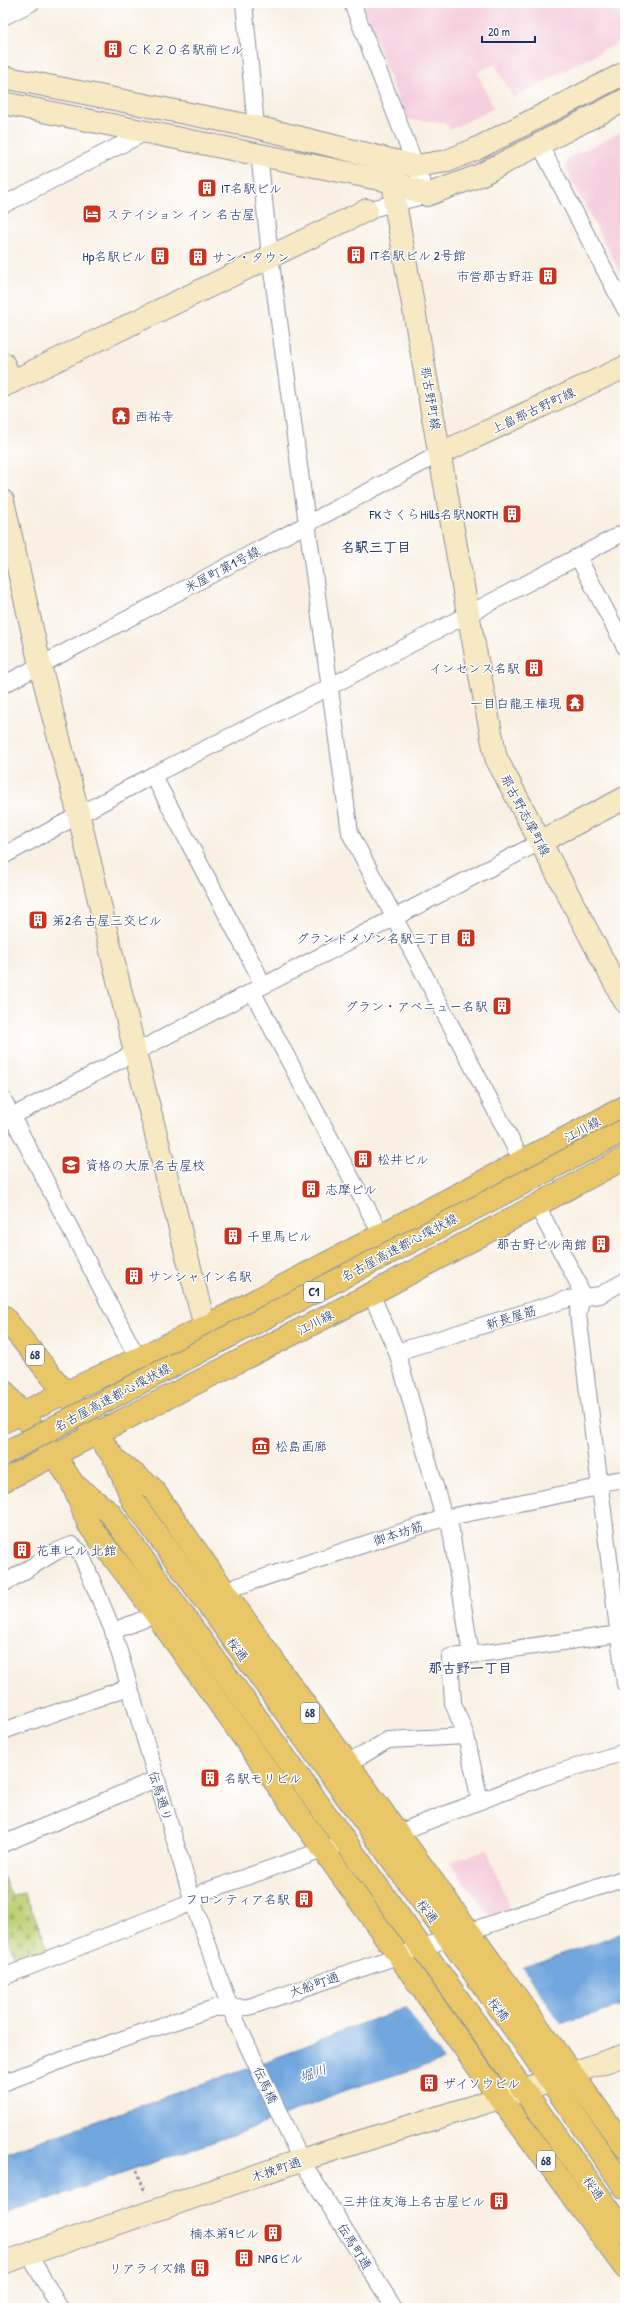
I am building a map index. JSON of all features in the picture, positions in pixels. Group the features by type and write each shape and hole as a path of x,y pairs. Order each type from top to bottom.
{"main road":[{"name":"江川線","path":"9,1414 66,1394 205,1327 382,1236 625,1107"},
{"name":"名古屋高速都心環状線","path":"3,1454 625,1130"},
{"name":"江川線","path":"3,1480 370,1294 536,1204 625,1158"},
{"name":"桜通","path":"3,1316 66,1394 116,1460 133,1501 478,1980"},
{"name":"桜通","path":"3,1390 9,1414 54,1454 73,1484 110,1513 452,1989"},
{"name":"68","path":"116,1460 152,1488 346,1762 625,2147"},
{"name":"68","path":"73,1484 89,1525 156,1615 323,1851 429,1997 499,2098 625,2268"},
{"name":"桜橋","path":"478,1980 521,2038"},
{"name":"桜橋","path":"452,1989 493,2046"},
{"name":"桜通","path":"521,2038 625,2188"},
{"name":"桜通","path":"493,2046 625,2232"}],"street":[{"path":"3,17 30,3"},
{"path":"244,3 256,127"},
{"path":"352,3 427,195"},
{"path":"3,77 256,127 415,166 447,161 476,149 625,73"},
{"path":"3,103 259,153 394,192 427,195 478,176 539,143 625,100"},
{"path":"3,205 146,132"},
{"path":"539,143 625,309"},
{"path":"259,153 270,256 350,833 522,1161"},
{"path":"6,377 367,210 394,192 415,166"},
{"name":"那古野町線","path":"394,192 441,453 468,614"},
{"name":"上畠那古野町線","path":"441,453 625,367"},
{"name":"米屋町第1号線","path":"3,684 441,453"},
{"path":"3,502 40,665 79,816 135,1052 205,1327"},
{"path":"3,856 153,775 329,687 578,558 625,532"},
{"path":"578,558 625,647"},
{"name":"那古野志摩町線","path":"468,614 496,758 625,1002"},
{"path":"153,775 257,972 257,988 382,1236"},
{"path":"8,1118 625,798"},
{"path":"3,1099 8,1118 138,1359"},
{"path":"536,1204 577,1281 582,1297 578,1314 599,1485 621,1614 618,1634 625,1684"},
{"name":"新長屋筋","path":"397,1352 568,1299 600,1295 625,1281"},
{"path":"370,1294 397,1352 444,1518 450,1525 471,1655"},
{"name":"御本坊筋","path":"202,1598 444,1518 625,1480"},
{"name":"伝馬通り","path":"3,1584 57,1551 72,1545 80,1552 113,1631 193,1902 230,2008 249,2050"},
{"path":"113,1631 177,1606"},
{"path":"480,1801 466,1736 453,1703 450,1657 618,1634"},
{"path":"3,1731 129,1687"},
{"path":"326,1770 363,1755 388,1740 466,1736"},
{"path":"379,1844 398,1834 480,1801 543,1778 625,1752"},
{"path":"3,1844 156,1779"},
{"path":"3,1977 193,1902 206,1891 346,1842"},
{"name":"大船町通","path":"3,2083 73,2056 214,2008 249,2007 422,1946 625,1878"},
{"name":"伝馬橋","path":"249,2050 283,2121"},
{"name":"木挽町通","path":"3,2262 301,2160 499,2098 625,2055"},
{"name":"伝馬町通","path":"283,2121 301,2160 394,2308"},
{"path":"28,2253 60,2308"}],"path":[{"path":"138,2170 146,2197"}],"shaded area":[{"path":"361,3 625,3 625,39 513,98 495,64 477,73 494,108 450,130 445,122 410,120 401,107"},
{"path":"625,130 625,282 565,167 567,159"},
{"path":"487,1849 510,1910 490,1917 449,1862"}],"green space":[{"path":"349,1867 354,1868 392,1922 392,1926 389,1927 349,1870"},
{"path":"3,1876 12,1897 24,1892 48,1948 17,1963 3,1925"},
{"path":"591,2113 625,2161 625,2171 586,2116"}],"water":[{"name":"堀川","path":"625,1932 625,2004 340,2092 264,2124 3,2215 3,2154 275,2058 357,2025"}],"pier":[{"path":"520,1965 562,2025 444,2061 405,2006"}],"place":[{"name":"ＣＫ２０名駅前ビル","path":"113,49"},
{"name":"IT名駅ビル","path":"207,188"},
{"name":"ステイション イン 名古屋","path":"92,214"},
{"name":"IT名駅ビル 2号館","path":"356,255"},
{"name":"Hp名駅ビル","path":"160,256"},
{"name":"サン・タウン","path":"198,257"},
{"name":"市営那古野荘","path":"548,276"},
{"name":"西祐寺","path":"121,416"},
{"name":"FKさくらHills名駅NORTH","path":"512,514"},
{"name":"インセンス名駅","path":"534,668"},
{"name":"一目白龍王権現","path":"575,703"},
{"name":"第2名古屋三交ビル","path":"38,920"},
{"name":"グランドメゾン名駅三丁目","path":"466,938"},
{"name":"グラン・アベニュー名駅","path":"502,1006"},
{"name":"松井ビル","path":"363,1159"},
{"name":"資格の大原 名古屋校","path":"71,1165"},
{"name":"志摩ビル","path":"311,1189"},
{"name":"千里馬ビル","path":"233,1236"},
{"name":"那古野ビル南館","path":"601,1244"},
{"name":"サンシャイン名駅","path":"134,1276"},
{"name":"松島画廊","path":"261,1446"},
{"name":"花車ビル 北館","path":"22,1550"},
{"name":"名駅モリビル","path":"210,1778"},
{"name":"フロンティア名駅","path":"304,1899"},
{"name":"ザイソウビル","path":"429,2083"},
{"name":"三井住友海上名古屋ビル","path":"499,2201"},
{"name":"楠本第9ビル","path":"273,2233"},
{"name":"NPGビル","path":"244,2258"},
{"name":"リアライズ錦","path":"200,2268"}],"district":[{"name":"名駅三丁目","path":"376,547"},
{"name":"那古野一丁目","path":"470,1668"}]}
